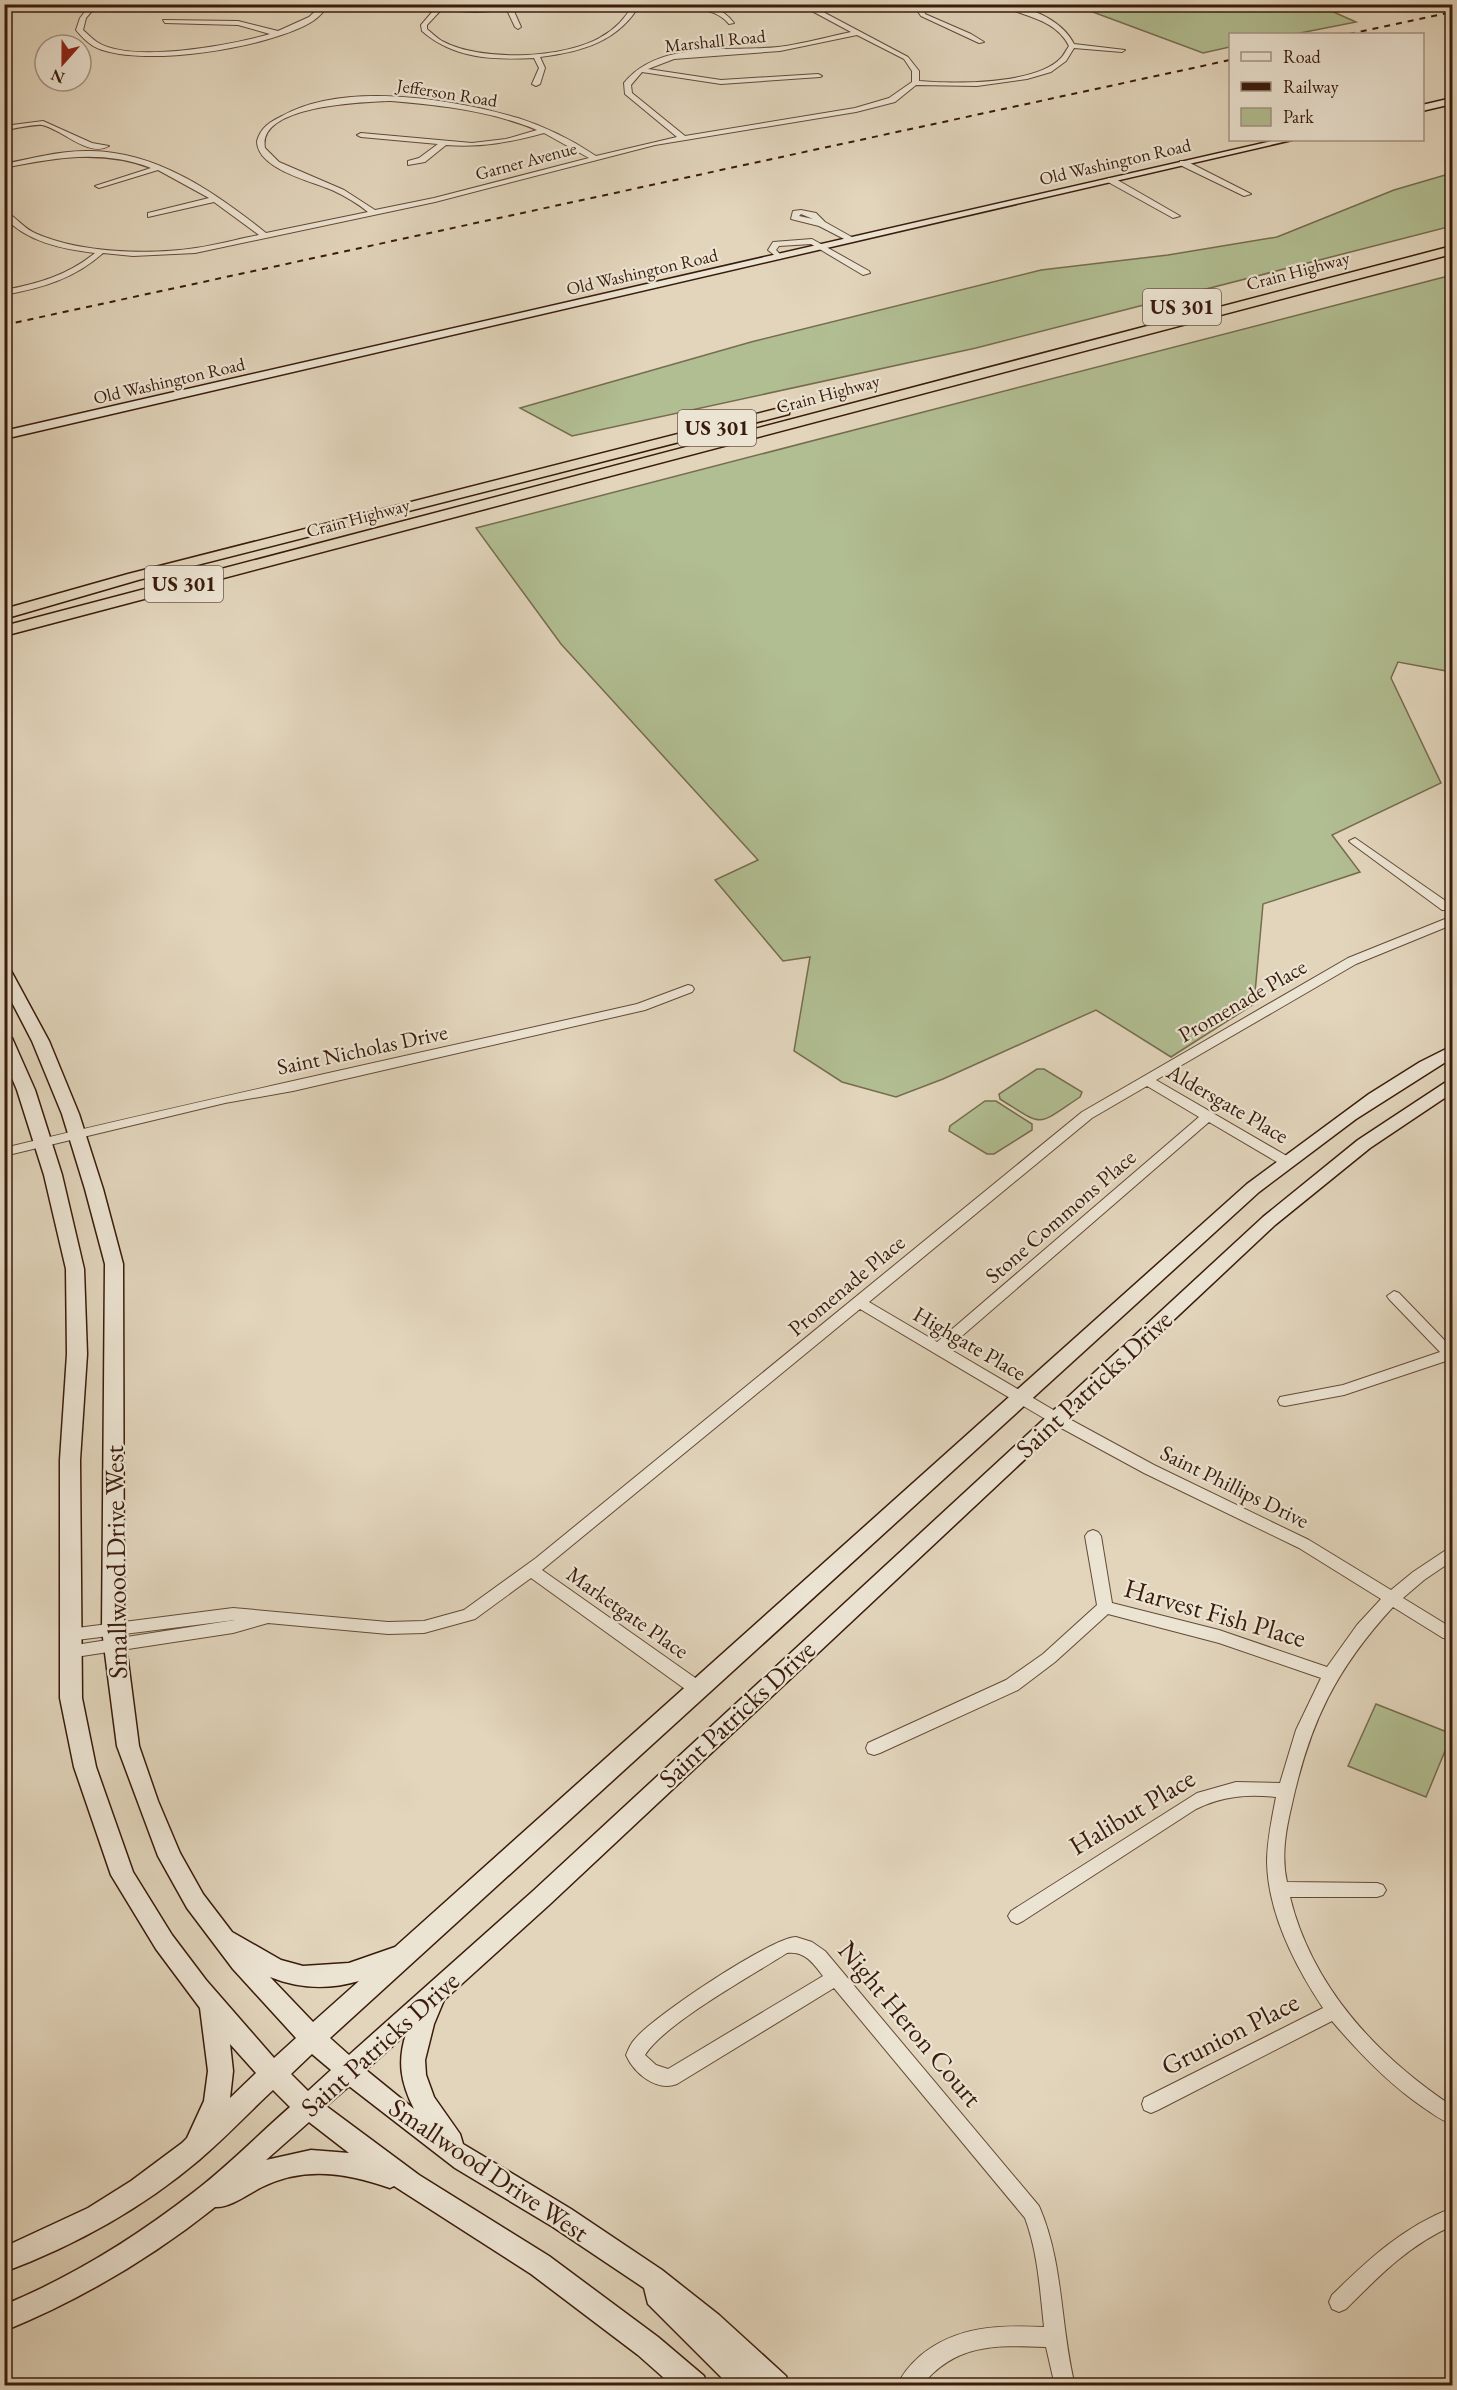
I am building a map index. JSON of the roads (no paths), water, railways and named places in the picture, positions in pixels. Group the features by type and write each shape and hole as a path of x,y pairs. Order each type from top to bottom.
{"highway":[{"name":"Crain Highway","path":"1062,353 1049,342 1452,237"},
{"name":"Crain Highway","path":"4,631 1452,250"},
{"name":"Crain Highway","path":"4,614 179,566 911,378"},
{"path":"730,425 742,437"}],"main road":[{"path":"1424,108 1452,101"},
{"name":"Old Washington Road","path":"4,435 1282,141"},
{"name":"Smallwood Drive West","path":"4,972 33,1023 77,1134 114,1264 114,1637 121,1707 136,1773 170,1856 195,1901 241,1962 314,2040 383,2100 464,2160 562,2218 618,2258 653,2279 685,2303 776,2385"},
{"name":"Smallwood Drive West","path":"4,1038 14,1056 42,1142 71,1242 75,1269 76,1354 70,1460 71,1698 85,1767 123,1875 164,1942 211,2003 274,2074 309,2109 410,2183 540,2265 648,2346 694,2385"},
{"name":"Saint Patricks Drive","path":"4,2260 35,2249 91,2220 137,2192 182,2159 314,2040 408,1950 1023,1398 1213,1224 1287,1161 1362,1106 1452,1050"},
{"name":"Saint Patricks Drive","path":"4,2318 47,2300 134,2251 204,2200 309,2109 1304,1192 1364,1144 1452,1086"},
{"path":"221,1936 274,1968 318,1978 354,1974 408,1950"},
{"path":"437,1991 415,2038 412,2064 419,2098 464,2160"},
{"path":"182,2159 207,2123 217,2100 222,2078 221,2054 215,2035 211,2003"},
{"path":"204,2200 244,2185 264,2173 308,2162 355,2164 410,2183"},
{"path":"618,2258 750,2385"}],"street":[{"path":"95,4 82,19 79,30 82,35 104,47 132,53 168,55 204,51 276,33 311,20 327,4"},
{"path":"547,5 468,10 442,6 427,20 423,28 437,43 480,54 536,56 571,50 603,39 633,12 637,4"},
{"path":"681,4 714,10 724,15 731,23"},
{"path":"802,4 906,58 916,71 915,83 964,85 1015,79 1054,66 1066,58 1072,46"},
{"path":"919,4 923,15 969,34 981,42"},
{"path":"1000,4 1052,24 1067,36 1072,46"},
{"path":"509,8 518,27"},
{"path":"165,21 238,23 276,33"},
{"name":"Marshall Road","path":"684,139 629,94 627,85 629,80 640,70 659,62 688,55 785,48 858,33"},
{"path":"1072,46 1122,50"},
{"path":"536,56 542,68 536,84"},
{"path":"640,70 692,80 739,85 818,76"},
{"name":"Garner Avenue","path":"4,212 17,226 39,238 100,252 180,253 266,237 471,192 594,158 684,139 862,109 892,100 915,83"},
{"name":"Jefferson Road","path":"374,213 338,190 270,160 261,150 260,144 264,131 284,117 311,107 340,102 387,99 420,101 504,117 544,132 594,158"},
{"path":"4,128 46,124 89,144 111,147 107,154"},
{"path":"361,135 443,144 492,144 544,132"},
{"path":"411,163 422,160 443,144"},
{"path":"4,166 68,154 107,154 130,158 195,186 266,237"},
{"path":"1183,163 1247,194"},
{"path":"99,186 155,169"},
{"path":"1111,180 1176,216"},
{"path":"151,215 216,199"},
{"path":"822,224 853,240"},
{"path":"794,235 812,240 867,273"},
{"path":"779,257 772,250 776,244 812,240"},
{"path":"4,293 60,280 83,268 100,252"},
{"path":"1354,842 1449,906 1439,916 1448,924"},
{"name":"Promenade Place","path":"69,1644 114,1637 233,1627 272,1617 388,1628 439,1624 469,1615 531,1570 860,1303 1046,1146 1087,1115 1352,961 1448,924"},
{"name":"Saint Nicholas Drive","path":"4,1152 641,1007 688,989"},
{"name":"Aldersgate Place","path":"1148,1081 1287,1161"},
{"name":"Stone Commons Place","path":"939,1348 1208,1116"},
{"path":"1285,1401 1344,1390 1452,1355 1395,1296"},
{"name":"Highgate Place","path":"860,1303 1057,1419"},
{"name":"Saint Phillips Drive","path":"1057,1419 1149,1469 1304,1544 1449,1634"},
{"path":"1093,1536 1105,1607"},
{"path":"1452,1554 1424,1570 1391,1597 1368,1623 1330,1675 1303,1729 1285,1791 1276,1867 1279,1889 1302,1954 1333,2012 1370,2051 1411,2087 1452,2116"},
{"name":"Marketgate Place","path":"531,1570 698,1689"},
{"name":"Harvest Fish Place","path":"874,1748 1012,1685 1049,1658 1105,1607 1222,1636 1275,1652 1330,1675"},
{"name":"Halibut Place","path":"1017,1916 1190,1804 1217,1791 1239,1788 1285,1791"},
{"path":"1279,1889 1377,1890"},
{"name":"Night Heron Court","path":"836,1978 670,2078 656,2076 643,2068 635,2055 642,2042 692,2005 789,1944 810,1949 836,1978 1032,2212 1047,2255 1053,2337 1065,2385"},
{"name":"Grunion Place","path":"1151,2104 1333,2012"},
{"path":"1339,2302 1410,2236 1452,2217"},
{"path":"908,2385 928,2360 955,2345 990,2337 1053,2337"}],"railway":[{"path":"1354,33 1452,12"},
{"path":"4,325 1229,60"}]}
